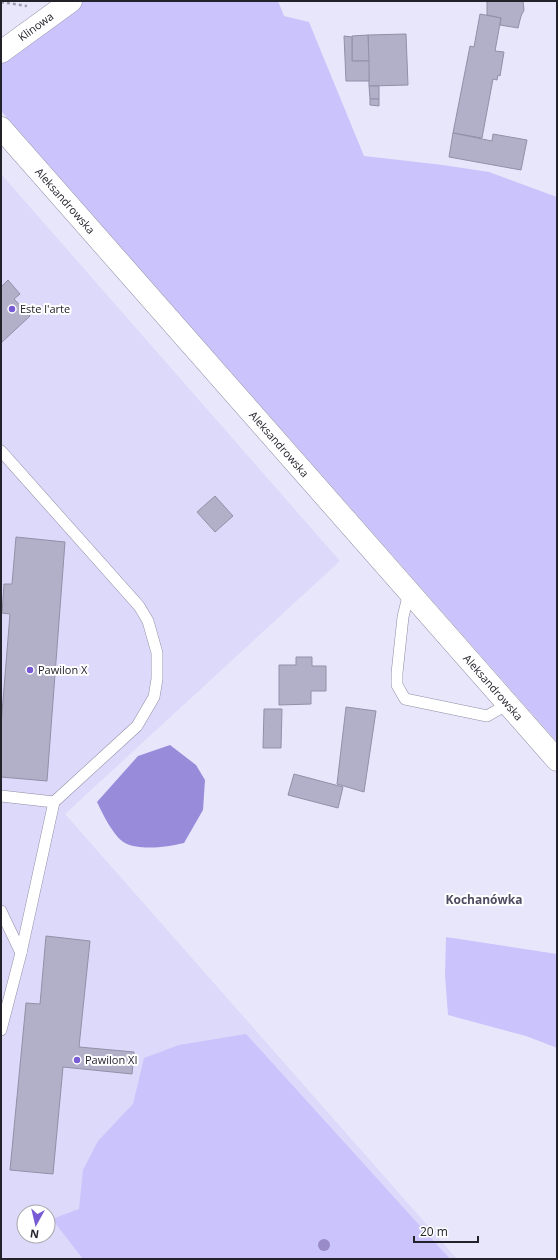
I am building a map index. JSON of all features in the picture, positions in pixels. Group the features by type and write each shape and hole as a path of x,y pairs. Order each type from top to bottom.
{"main road":[{"name":"Klinowa","path":"1,52 71,1"},
{"name":"Aleksandrowska","path":"1,128 557,760"}],"lane":[{"path":"1,451 139,606 150,627 157,653 157,679 154,697 137,726 54,802 21,953 1,1030"},
{"path":"409,592 403,618 397,685 406,699 487,716 508,704"},
{"path":"1,796 54,802"},
{"path":"1,911 21,953"}],"shaded area":[{"path":"79,1 278,1 284,16 309,22 364,156 489,172 557,197 557,742 1,111 1,61"},
{"path":"1,174 340,561 65,814 457,1259 1,1259"},
{"path":"170,745 196,765 205,780 203,810 184,843 146,848 125,843 112,830 97,802 138,756"},
{"path":"446,937 557,954 557,1048 526,1036 448,1015 445,975"},
{"path":"246,1034 450,1259 83,1259 56,1224 56,1218 79,1209 83,1170 98,1141 133,1104 144,1058 179,1045"}],"building":[{"path":"487,1 523,1 524,10 518,28 500,25 501,18 487,15"},
{"path":"480,14 501,18 495,51 504,52 500,76 498,75 497,80 493,79 482,138 453,133 470,46 474,47"},
{"path":"406,34 408,85 369,86 368,35"},
{"path":"368,35 369,61 352,61 352,36"},
{"path":"344,36 352,37 352,61 369,61 369,81 346,81"},
{"path":"369,86 379,86 379,99 370,99"},
{"path":"370,99 379,99 379,106 370,105"},
{"path":"453,133 492,141 493,134 527,140 521,170 449,157"},
{"name":"Este l'arte","path":"8,280 20,294 14,299 30,316 1,343 1,287"},
{"path":"215,496 233,516 215,532 197,512"},
{"name":"Pawilon X","path":"16,537 65,542 47,781 1,777 1,725 10,614 2,613 4,584 12,584"},
{"path":"296,657 312,657 312,666 326,666 326,691 311,691 311,704 279,705 279,665 296,665"},
{"path":"346,707 376,711 364,792 337,784"},
{"path":"264,709 282,709 281,748 263,748"},
{"path":"294,774 343,787 338,808 288,795"},
{"name":"Pawilon XI","path":"46,936 90,941 79,1047 134,1052 132,1074 63,1067 53,1174 10,1170 26,1003 40,1004"}],"place":[{"name":"Este l'arte","path":"12,309"},
{"name":"Pawilon X","path":"30,670"},
{"name":"Pawilon XI","path":"77,1060"}],"district":[{"name":"Kochanówka","path":"484,900"}]}
